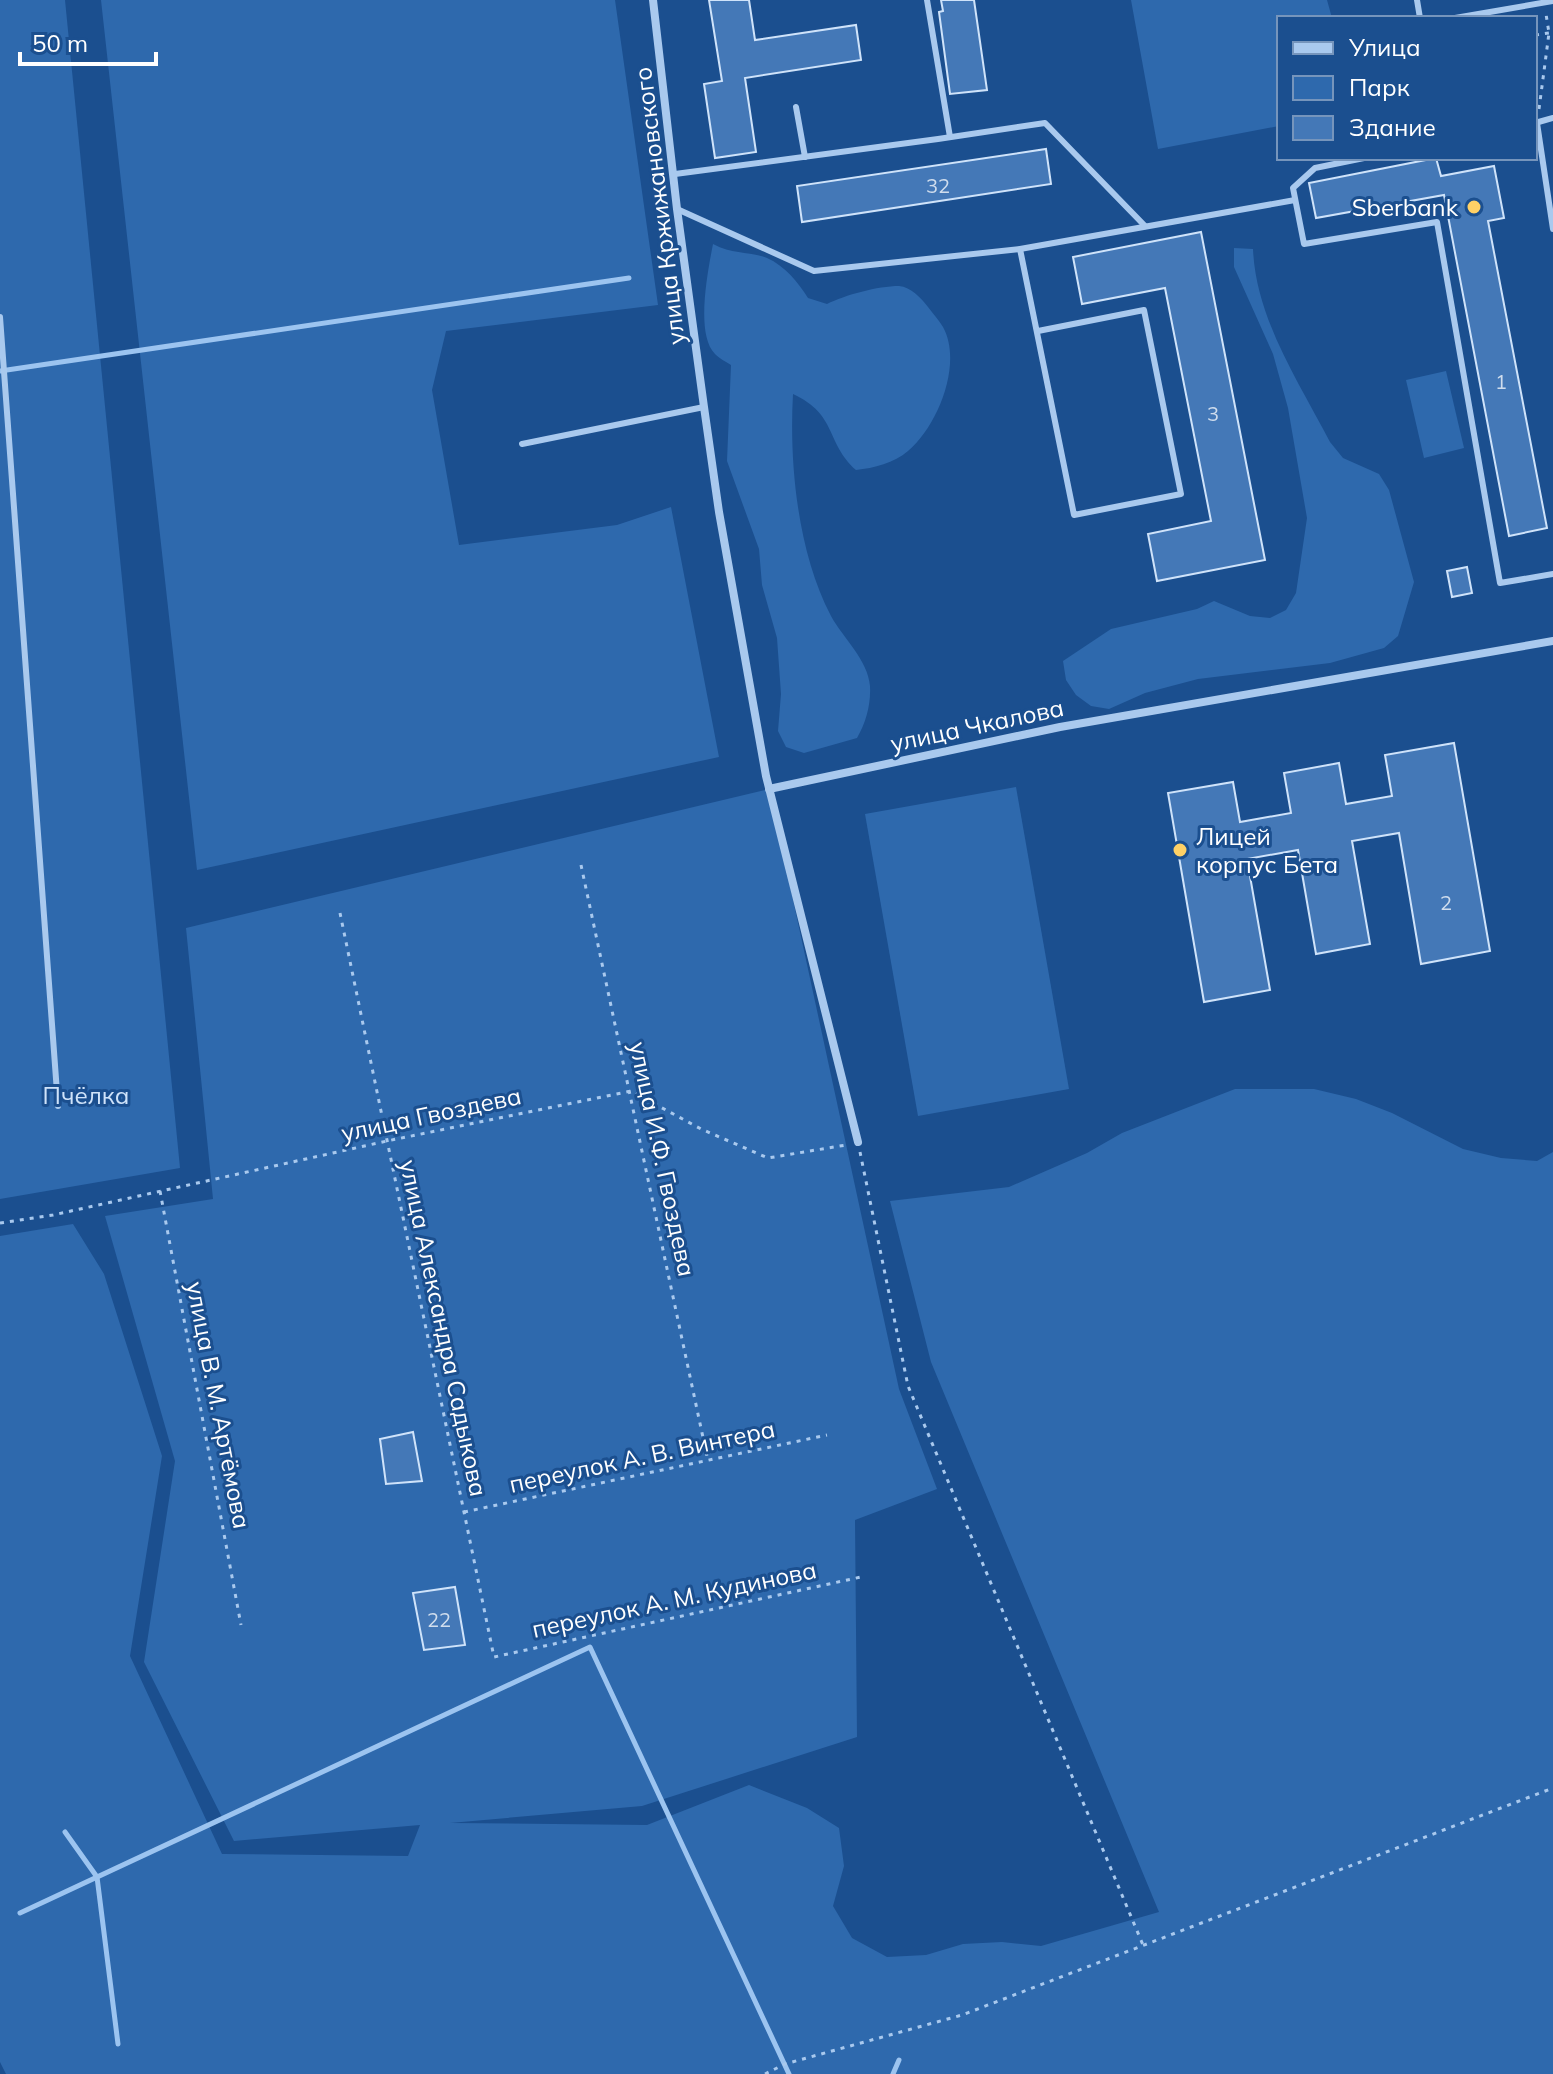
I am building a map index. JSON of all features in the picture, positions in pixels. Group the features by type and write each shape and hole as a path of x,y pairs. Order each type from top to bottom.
{"street":[{"name":"улица Кржижановского","path":"653,0 677,209 719,512 769,789"},
{"name":"улица Чкалова","path":"769,789 1060,727 1553,641"},
{"path":"769,789 858,1142"}],"lane":[{"path":"927,0 950,137"},
{"path":"1466,16 1553,1"},
{"path":"796,107 805,157"},
{"path":"675,174 1045,123 1145,226"},
{"path":"1537,129 1553,229"},
{"path":"1354,160 1315,168 1293,188 1304,244 1437,222 1500,583 1553,574"},
{"path":"677,209 814,271 1020,249 1295,200"},
{"path":"1020,249 1074,515 1181,494 1144,310 1038,331"},
{"path":"0,317 58,1106"},
{"path":"522,444 704,407"}],"path":[{"path":"1537,116 1549,33 1544,2"},
{"path":"1537,35 1549,33"},
{"name":"улица И.Ф. Гвоздева","path":"581,865 708,1461"},
{"name":"улица Александра Садыкова","path":"340,913 494,1657"},
{"path":"631,1091 701,1129 768,1158 839,1148 858,1142 908,1386 1143,1945"},
{"name":"улица Гвоздева","path":"0,1223 53,1215 631,1091"},
{"name":"улица В. М. Артёмова","path":"160,1191 241,1625"},
{"name":"переулок А. В. Винтера","path":"464,1512 827,1435"},
{"name":"переулок А. М. Кудинова","path":"494,1657 861,1577"},
{"path":"765,2074 785,2064 962,2015 1553,1788"}],"green space":[{"name":"Пчёлка","path":"0,0 65,0 180,1168 0,1199"},
{"path":"101,0 615,0 658,305 446,331 432,390 459,545 617,525 671,507 719,757 197,870"},
{"path":"1131,0 1327,0 1331,16 1277,16 1277,126 1158,149"},
{"path":"713,244 774,261 808,298 827,304 872,289 891,286 908,288 938,319 948,342 949,375 938,410 908,451 884,464 856,470 839,449 825,420 807,402 793,394 795,479 803,537 831,616 860,658 870,686 867,713 857,738 804,753 786,747 778,731 781,694 777,638 762,585 759,549 727,461 731,365 715,354 709,345 704,317"},
{"path":"1234,248 1253,249 1256,275 1271,325 1330,442 1343,458 1379,474 1389,490 1414,582 1398,636 1384,648 1330,663 1198,679 1145,693 1109,709 1091,706 1076,695 1066,680 1063,661 1111,629 1197,609 1214,601 1250,616 1270,618 1286,610 1296,593 1307,518 1288,408 1273,354 1234,267"},
{"path":"1446,371 1464,448 1424,458 1406,380"},
{"path":"1016,787 1069,1089 918,1116 865,814"},
{"path":"769,789 899,1389 937,1489 855,1520 857,1737 642,1806 450,1823 647,1825 749,1785 807,1808 839,1828 844,1866 833,1906 852,1938 887,1957 926,1955 963,1944 1002,1942 1041,1946 1159,1912 931,1362 890,1201 1009,1187 1087,1153 1122,1133 1235,1089 1314,1089 1356,1099 1392,1113 1463,1149 1501,1158 1537,1161 1553,1152 1553,2074 6,2074 0,2062 0,1236 73,1224 104,1274 162,1456 130,1656 222,1854 408,1856 420,1825 234,1841 144,1662 175,1461 105,1216 213,1199 186,928"}],"building":[{"path":"709,0 749,0 755,40 856,25 861,60 745,78 756,152 715,158 704,84 722,81"},
{"path":"941,0 974,0 987,90 950,94 939,12 943,11"},
{"path":"1046,149 1051,184 802,222 797,186"},
{"path":"1426,160 1437,160 1441,176 1494,166 1504,218 1488,221 1547,528 1509,536 1444,195 1316,218 1309,183"},
{"path":"1201,232 1265,560 1157,581 1148,534 1211,521 1165,288 1082,304 1073,257"},
{"path":"1467,567 1472,593 1452,597 1447,571"},
{"name":"Лицей корпус Бета","path":"1454,743 1490,951 1421,964 1399,833 1352,841 1370,944 1316,954 1298,850 1247,859 1270,990 1204,1002 1168,793 1233,782 1240,822 1291,813 1284,773 1339,763 1346,804 1392,796 1385,755"},
{"path":"413,1432 422,1481 386,1484 380,1439"},
{"path":"455,1587 465,1645 424,1650 413,1593"}],"waterway":[{"path":"0,371 629,278"},
{"path":"20,1913 590,1647 789,2074"},
{"path":"65,1832 97,1877 118,2044"},
{"path":"893,2074 899,2060"}],"place":[{"name":"Sberbank","path":"1474,207"},
{"name":"Лицей корпус Бета","path":"1180,850"}]}
